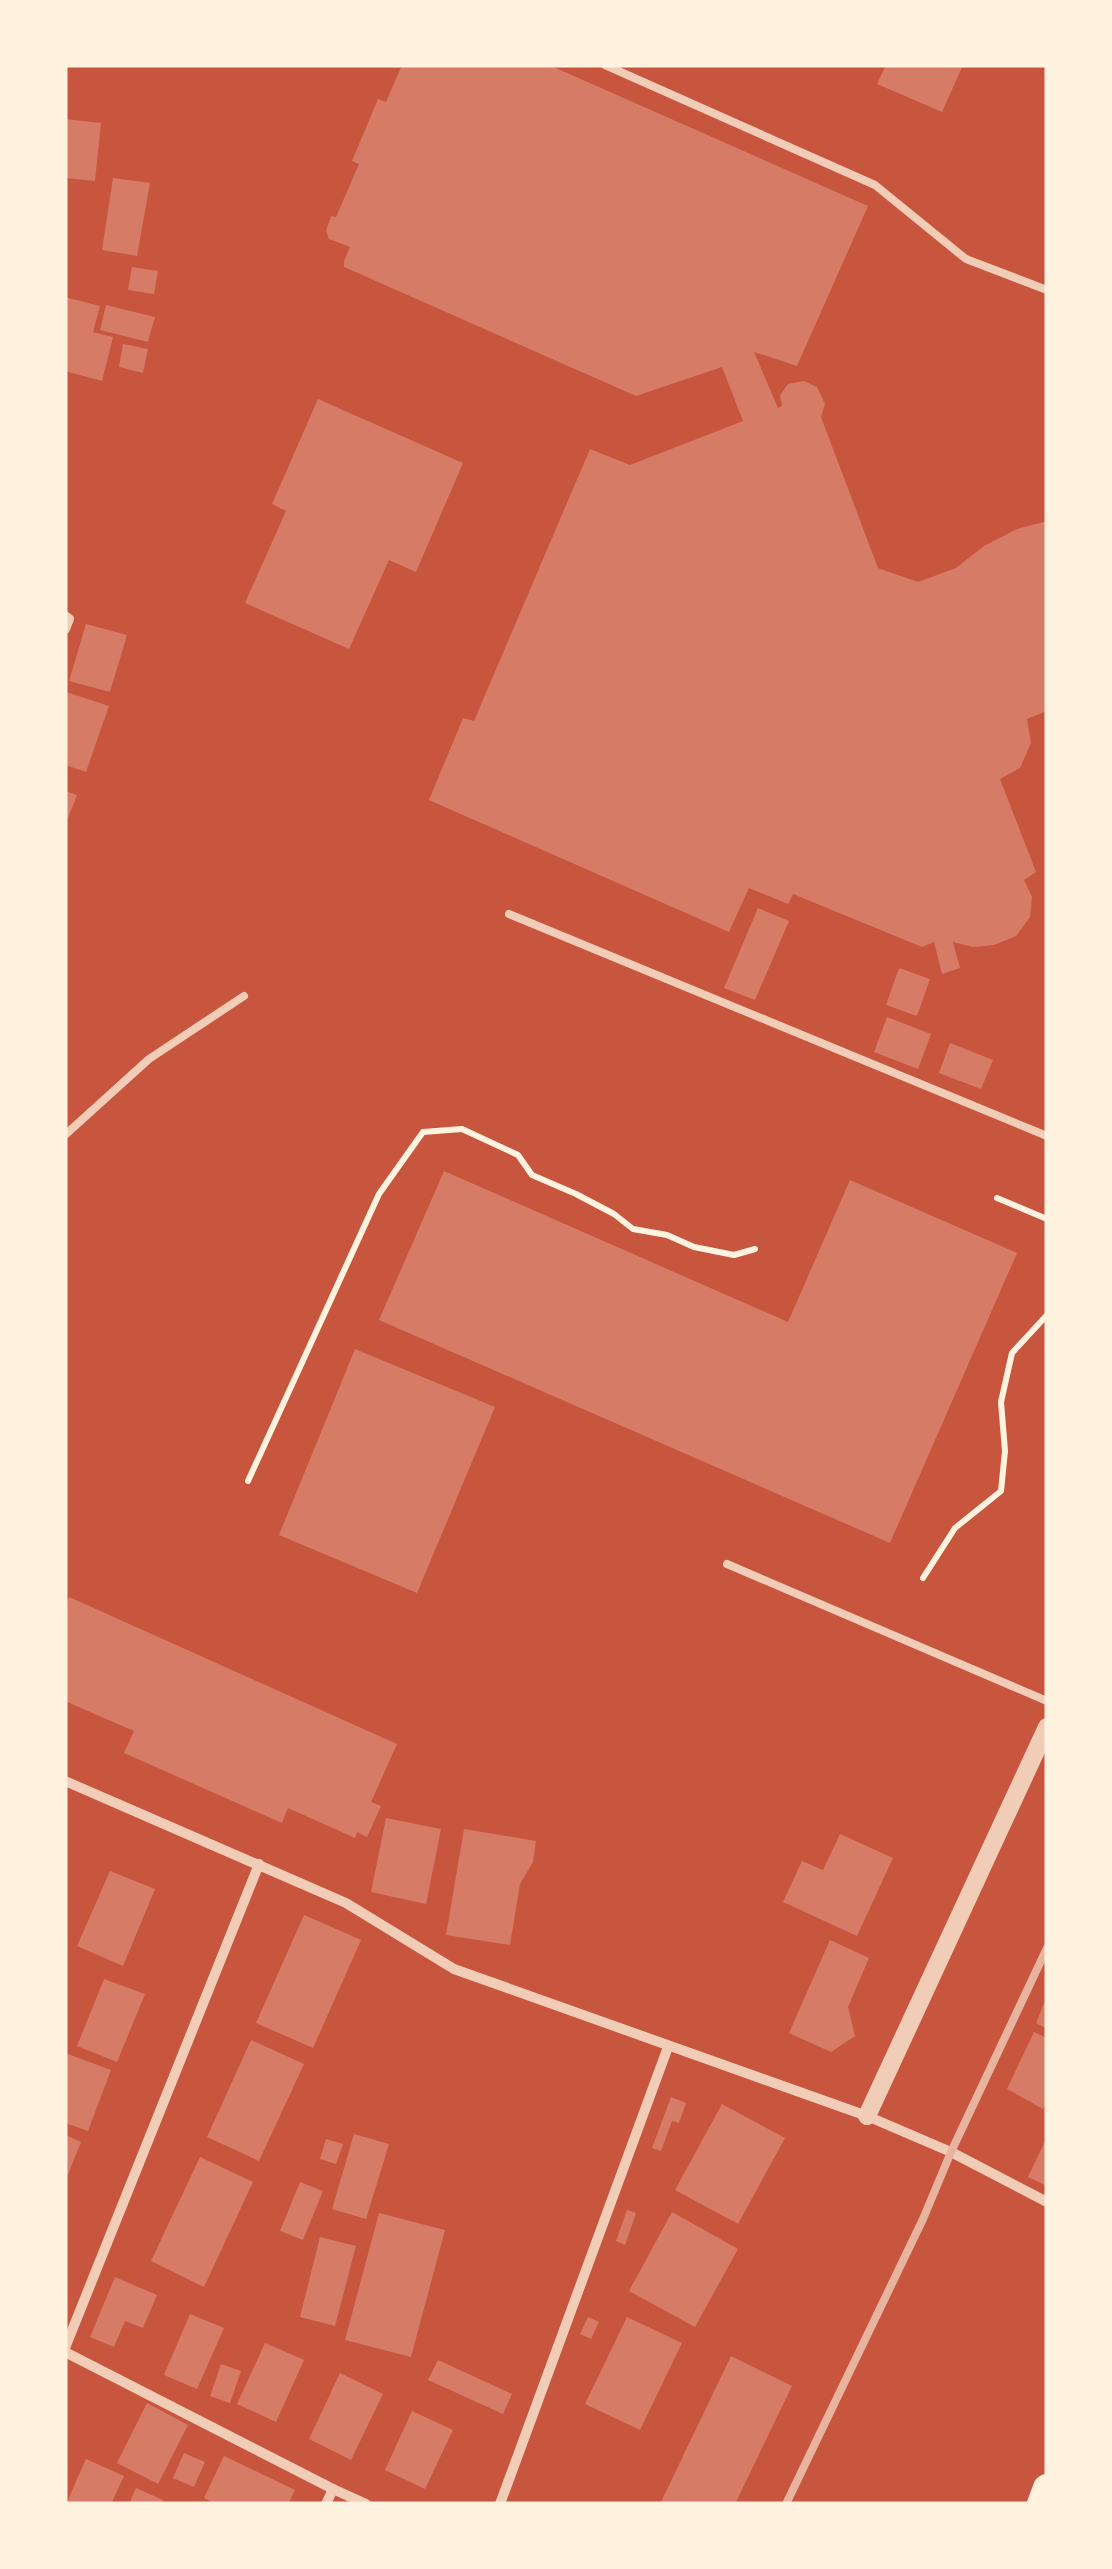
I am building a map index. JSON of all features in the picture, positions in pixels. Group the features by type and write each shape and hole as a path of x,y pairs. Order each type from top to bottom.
{"highway":[{"path":"1041,2504 1047,2488"}],"street":[{"path":"65,616 69,619 65,629"},
{"path":"868,2116 1047,1727"},
{"path":"65,1781 346,1904 454,1969 868,2116 951,2152 1047,2202"},
{"path":"259,1864 65,2350 366,2504"},
{"path":"500,2504 668,2047"},
{"path":"326,2504 333,2489"}],"lane":[{"path":"605,65 875,185 966,258 1047,290"},
{"path":"509,914 1047,1136"},
{"path":"65,1135 149,1059 244,996"},
{"path":"727,1564 1047,1701"}],"path":[{"path":"248,1481 379,1194 423,1132 462,1129 518,1156 532,1175 614,1214 634,1229 734,1255 755,1249"},
{"path":"997,1198 1047,1218"},
{"path":"923,1578 956,1528 1001,1491 1004,1451 1000,1402 1012,1353 1047,1314"}],"building":[{"path":"402,65 549,65 868,206 797,366 754,352 778,408 782,406 780,395 788,384 804,381 817,387 825,404 821,417 878,568 918,582 956,568 984,546 1017,529 1047,521 1047,711 1027,719 1031,743 1020,768 1000,779 1036,872 1024,880 1032,897 1030,917 1016,936 994,945 973,947 953,942 960,968 942,974 934,942 922,947 793,894 788,904 749,888 729,932 429,800 463,718 474,721 590,449 630,465 743,421 722,367 636,396 344,267 350,247 329,239 326,231 359,164 352,161 378,99 386,102"},
{"path":"886,65 963,65 942,112 877,84"},
{"path":"65,119 101,123 95,181 65,178"},
{"path":"113,178 150,183 137,256 102,250"},
{"path":"132,267 158,271 154,294 128,290"},
{"path":"65,297 100,306 93,332 113,337 102,381 65,371"},
{"path":"106,305 155,317 148,342 100,330"},
{"path":"123,344 148,349 143,373 119,367"},
{"path":"318,399 463,463 416,572 389,560 349,649 245,603 286,511 272,504"},
{"path":"86,624 127,635 110,692 69,681"},
{"path":"66,692 109,706 86,772 65,765"},
{"path":"65,791 77,795 65,826"},
{"path":"758,908 789,921 755,1000 724,988"},
{"path":"899,968 930,979 917,1016 886,1005"},
{"path":"887,1017 931,1034 918,1069 874,1052"},
{"path":"950,1043 993,1060 981,1089 939,1073"},
{"path":"444,1171 788,1322 850,1180 1017,1253 890,1543 379,1320"},
{"path":"355,1349 495,1407 417,1593 279,1535"},
{"path":"69,1597 397,1744 371,1802 381,1806 367,1837 357,1832 355,1838 288,1808 282,1823 124,1753 134,1731 65,1701 65,1606"},
{"path":"386,1818 441,1829 426,1904 371,1892"},
{"path":"464,1829 536,1841 533,1862 520,1884 510,1945 446,1935"},
{"path":"840,1834 893,1858 857,1936 783,1902 802,1861 823,1870"},
{"path":"110,1871 155,1889 123,1966 77,1946"},
{"path":"304,1915 361,1940 313,2048 256,2023"},
{"path":"830,1940 869,1958 848,2007 855,2036 831,2052 789,2033"},
{"path":"104,1979 145,1994 117,2062 77,2046"},
{"path":"1047,1996 1047,2029 1036,2023"},
{"path":"1034,2032 1047,2038 1047,2101 1043,2109 1007,2089"},
{"path":"251,2040 304,2064 259,2161 207,2137"},
{"path":"65,2053 111,2070 88,2131 65,2123"},
{"path":"671,2097 686,2103 679,2123 672,2121 661,2151 652,2148"},
{"path":"722,2104 785,2138 738,2224 675,2190"},
{"path":"354,2134 389,2144 366,2219 332,2209"},
{"path":"65,2135 81,2142 65,2182"},
{"path":"1047,2137 1047,2186 1028,2177"},
{"path":"326,2139 343,2144 336,2164 320,2159"},
{"path":"200,2157 253,2182 204,2287 151,2261"},
{"path":"300,2182 323,2191 303,2240 280,2231"},
{"path":"627,2210 636,2213 625,2245 616,2241"},
{"path":"672,2212 738,2249 695,2327 629,2291"},
{"path":"379,2213 445,2230 411,2357 345,2340"},
{"path":"320,2237 356,2246 335,2326 300,2317"},
{"path":"115,2277 157,2295 143,2328 125,2321 114,2347 90,2337"},
{"path":"190,2314 224,2328 197,2389 164,2375"},
{"path":"588,2317 599,2322 591,2339 580,2334"},
{"path":"627,2317 682,2343 640,2430 585,2404"},
{"path":"265,2343 304,2360 276,2422 237,2404"},
{"path":"731,2356 792,2386 735,2504 661,2502"},
{"path":"438,2360 512,2394 503,2414 428,2380"},
{"path":"221,2364 241,2371 230,2403 210,2396"},
{"path":"340,2373 383,2394 351,2460 309,2439"},
{"path":"147,2403 188,2425 158,2484 117,2463"},
{"path":"412,2411 453,2430 425,2489 385,2470"},
{"path":"184,2453 205,2462 194,2487 173,2478"},
{"path":"224,2456 295,2490 288,2504 216,2504 204,2498"},
{"path":"86,2459 124,2476 111,2504 66,2504"},
{"path":"136,2488 163,2500 161,2504 129,2504"}],"railway":[{"path":"786,2504 1047,1948"}]}
